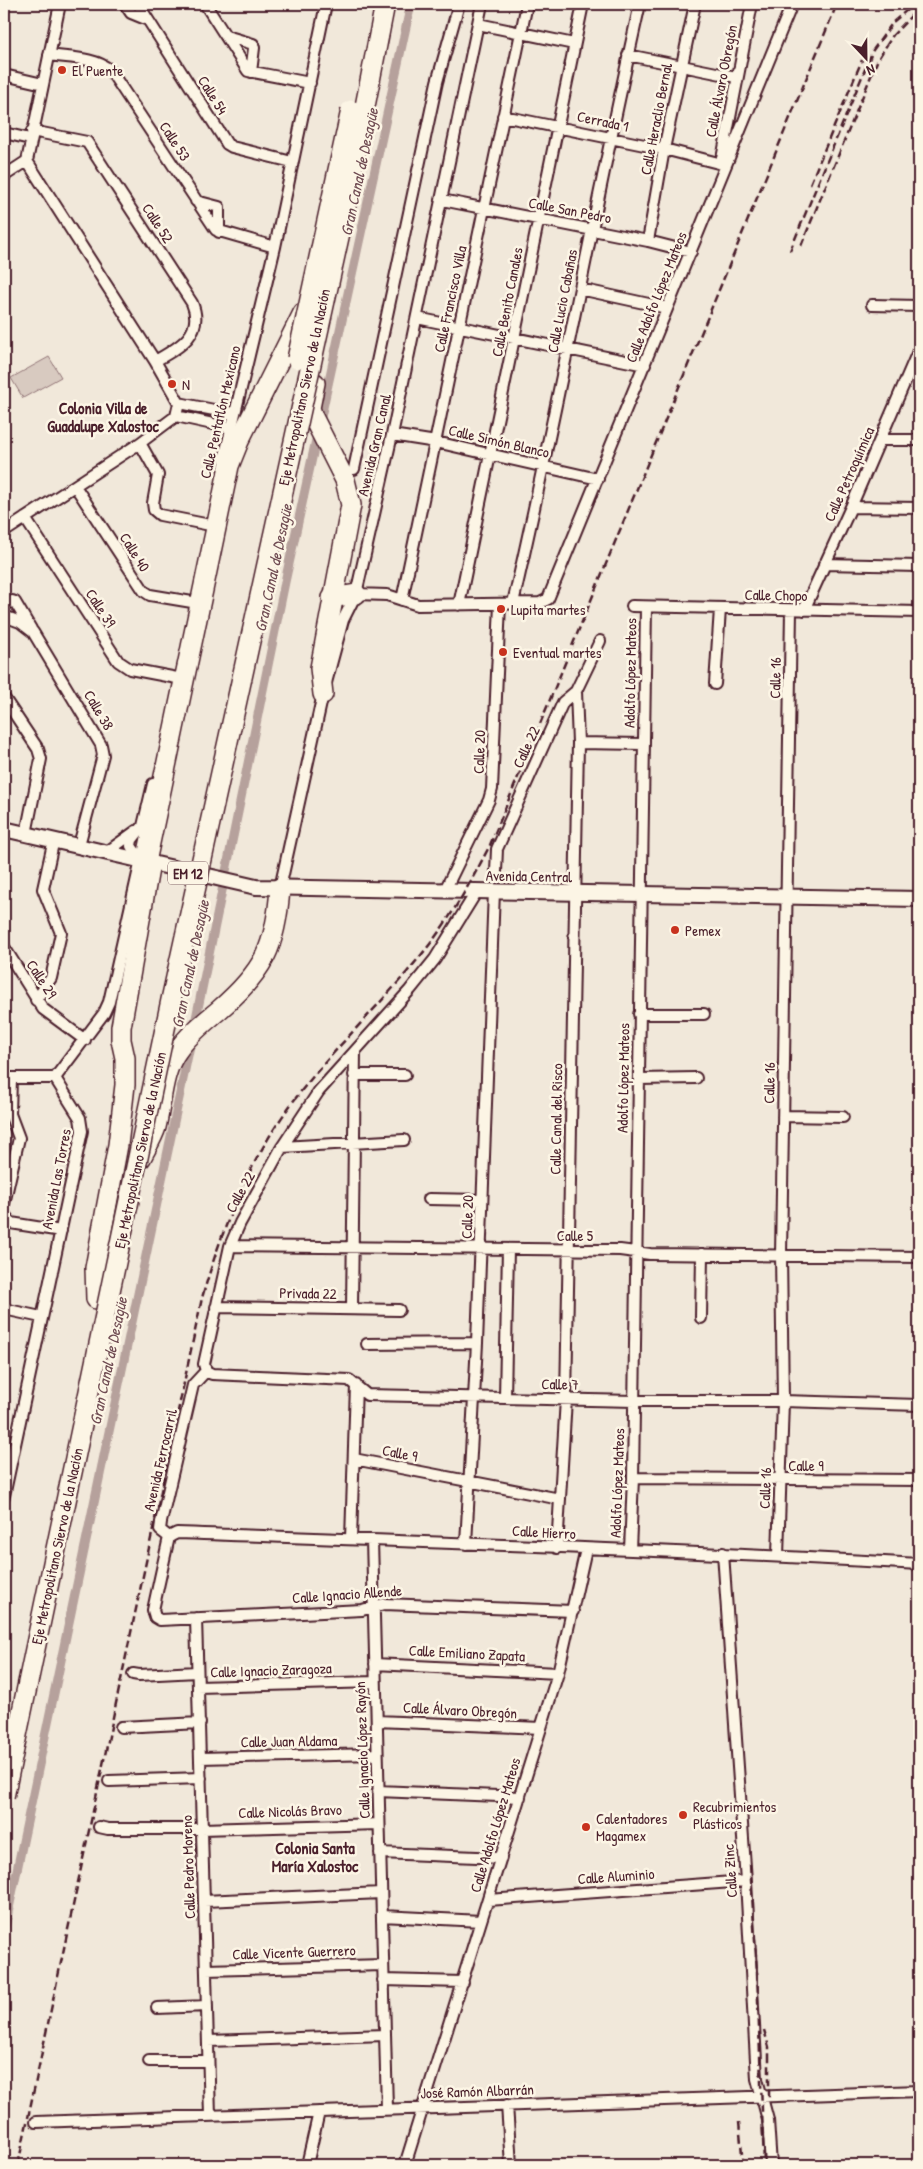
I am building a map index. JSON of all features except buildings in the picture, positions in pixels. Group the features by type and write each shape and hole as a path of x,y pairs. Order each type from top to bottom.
{"highway":[{"name":"Eje Metropolitano Siervo de la Nación","path":"4,1743 81,1381 96,1299 373,4"},
{"name":"Eje Metropolitano Siervo de la Nación","path":"4,1797 137,1166 332,259 343,219 385,4"},
{"path":"323,694 320,668 351,505 345,480 321,435 310,408 328,320 332,259"},
{"path":"96,1299 95,1268 118,1145 125,1085 125,1058 121,1040 121,1027 146,862 229,466 239,440 310,297"},
{"path":"332,598 356,594"},
{"path":"137,1166 155,1130 169,1066 177,1050 190,1035 247,983 262,965 276,925 280,888"}],"street":[{"path":"4,532 76,486 176,416 179,403 155,360 27,161 60,4"},
{"path":"125,4 131,13 148,20"},
{"name":"Calle 54","path":"138,4 227,144 232,147 292,162"},
{"path":"205,4 245,68 251,72 310,83"},
{"name":"Calle Pentatlón Mexicano","path":"146,862 131,846 132,840 143,826 234,414 275,247 326,4"},
{"path":"354,469 437,82 459,4"},
{"name":"Avenida Gran Canal","path":"280,888 323,694 343,620 356,594 418,318 482,4"},
{"name":"Calle Francisco Villa","path":"402,600 527,4"},
{"name":"Calle Benito Canales","path":"459,605 583,4"},
{"name":"Calle Lucio Cabañas","path":"513,603 544,466 640,4"},
{"name":"Calle Heraclio Bernal","path":"648,241 664,149 695,4"},
{"name":"Calle Álvaro Obregón","path":"723,164 736,77 752,4"},
{"name":"Calle Adolfo López Mateos","path":"513,603 546,601 691,252 723,164 792,4"},
{"path":"478,24 574,44"},
{"path":"226,36 253,44 251,72"},
{"name":"Calle 53","path":"49,55 96,62 110,70 213,227 219,232"},
{"path":"628,55 736,77"},
{"path":"4,75 43,84"},
{"name":"Cerrada 1","path":"503,116 664,149 723,164"},
{"name":"Calle 52","path":"4,133 82,139 86,142 192,303 195,311 195,320 186,340 155,360"},
{"path":"4,176 27,161"},
{"name":"Calle San Pedro","path":"442,200 648,241 691,252"},
{"path":"196,201 219,207 219,232 275,247"},
{"path":"580,289 667,308"},
{"path":"872,305 919,306"},
{"path":"418,318 645,365"},
{"name":"Calle Petroquímica","path":"804,610 881,440 914,373 919,349"},
{"path":"179,403 234,414"},
{"path":"176,416 231,428"},
{"name":"Calle Simón Blanco","path":"392,435 436,442 598,479"},
{"path":"881,440 919,440"},
{"path":"140,442 158,475 153,503 154,510 160,514 210,525"},
{"name":"Calle 40","path":"76,486 144,591 150,595 192,602"},
{"path":"851,507 919,508"},
{"name":"Calle 39","path":"26,518 118,661 130,669 177,678"},
{"path":"824,564 919,566"},
{"path":"356,594 387,595 418,605 513,603"},
{"path":"4,605 15,602 33,632"},
{"name":"Calle 20","path":"445,890 490,800 500,604"},
{"name":"Calle Chopo","path":"632,606 919,612"},
{"name":"Adolfo López Mateos","path":"630,1550 633,1478 646,606"},
{"path":"715,684 720,609"},
{"name":"Calle 16","path":"778,1556 783,1401 783,1116 788,896 791,610"},
{"name":"Calle 38","path":"4,616 20,622 33,632 98,736 103,750 79,845"},
{"name":"Calle 22","path":"496,872 497,849 508,820 563,702 576,692 600,641"},
{"name":"Calle Canal del Risco","path":"557,1548 566,1399 578,743 576,692"},
{"path":"4,698 38,749 41,759 26,834"},
{"path":"578,743 643,744"},
{"path":"107,852 143,826"},
{"name":"Avenida Central","path":"4,829 256,887 919,899"},
{"path":"36,1000 51,978 61,933 44,893 54,839"},
{"path":"4,1204 20,1138 10,1114 7,1078 55,1078 85,1040 109,1002 146,862"},
{"name":"Calle 22","path":"206,1371 204,1364 230,1246 240,1223 282,1146 319,1091 435,960 477,891"},
{"name":"Calle 20","path":"466,1544 477,1343 494,891"},
{"name":"Calle 29","path":"4,947 36,1000 51,1016 85,1040"},
{"path":"639,1014 704,1014"},
{"path":"352,1308 355,1051"},
{"path":"354,1075 405,1075"},
{"name":"Avenida Las Torres","path":"4,1496 7,1466 82,1128 80,1118 55,1078"},
{"path":"639,1079 696,1078"},
{"path":"783,1116 843,1117"},
{"path":"282,1146 404,1140"},
{"path":"429,1198 482,1200"},
{"path":"4,1214 11,1223 60,1231"},
{"name":"Calle 5","path":"230,1246 919,1257"},
{"path":"505,1398 508,1249"},
{"path":"701,1318 702,1254"},
{"name":"Privada 22","path":"216,1307 399,1310"},
{"path":"4,1309 41,1317"},
{"path":"366,1344 477,1343"},
{"name":"Calle 7","path":"206,1371 212,1374 348,1380 367,1395 634,1401 783,1401 919,1405"},
{"name":"Avenida Ferrocarril","path":"169,1537 160,1530 161,1522 193,1385 206,1371"},
{"path":"351,1539 356,1385"},
{"name":"Calle 9","path":"354,1459 560,1498"},
{"name":"Calle 9","path":"633,1478 919,1480"},
{"name":"Calle Hierro","path":"169,1537 177,1533 351,1539 723,1553 919,1564"},
{"name":"Calle Ignacio Allende","path":"169,1537 153,1610 155,1616 160,1620 362,1610 384,1604 572,1611"},
{"name":"Calle Ignacio López Rayón","path":"372,1540 372,1607 378,1754 387,2109"},
{"name":"Calle Adolfo López Mateos","path":"405,2165 558,1672 586,1549"},
{"name":"Calle Zinc","path":"723,1553 746,1881 757,2079 762,2096"},
{"name":"Calle Pedro Moreno","path":"196,1618 210,2116"},
{"name":"Calle Emiliano Zapata","path":"375,1664 558,1672"},
{"name":"Calle Ignacio Zaragoza","path":"133,1674 197,1672"},
{"name":"Calle Ignacio Zaragoza","path":"198,1687 375,1682"},
{"name":"Calle Álvaro Obregón","path":"377,1721 541,1728"},
{"path":"121,1727 200,1723"},
{"name":"Calle Juan Aldama","path":"200,1758 378,1754"},
{"path":"109,1781 201,1778"},
{"path":"378,1791 520,1797"},
{"name":"Calle Nicolás Bravo","path":"98,1827 108,1829 202,1829 379,1824"},
{"path":"380,1854 501,1858"},
{"name":"Calle Aluminio","path":"488,1900 746,1881"},
{"path":"204,1901 381,1893"},
{"path":"382,1916 481,1921"},
{"name":"Calle Vicente Guerrero","path":"206,1970 383,1965"},
{"path":"383,1980 463,1982"},
{"path":"157,2008 207,2006"},
{"path":"208,2041 385,2036"},
{"path":"149,2061 208,2061"},
{"name":"José Ramón Albarrán","path":"36,2122 919,2091"},
{"path":"762,2096 768,2120 771,2165"},
{"path":"507,2105 511,2165"},
{"path":"307,2165 319,2112"}],"shaded area":[{"path":"49,357 61,377 23,398 11,378"}],"waterway":[{"name":"Gran Canal de Desagüe","path":"194,1028 285,582 411,4"},
{"name":"Gran Canal de Desagüe","path":"4,1932 191,1041"}],"railway":[{"path":"18,2165 202,1298 218,1246 238,1196 277,1125 322,1066 428,947 457,905 490,845 837,4"},
{"path":"790,251 873,50 893,22 914,4"},
{"path":"801,246 878,59 893,35 915,12"},
{"path":"810,184 862,60"},
{"path":"750,1864 757,1972 764,2165"},
{"path":"764,2030 769,2047 769,2099"},
{"path":"739,2122 743,2165"}],"place":[{"name":"El Puente","path":"62,70"},
{"name":"N","path":"172,384"},
{"name":"Lupita martes","path":"501,609"},
{"name":"Eventual martes","path":"503,652"},
{"name":"Pemex","path":"675,930"},
{"name":"Recubrimientos Plásticos","path":"683,1815"},
{"name":"Calentadores Magamex","path":"586,1827"}],"district":[{"name":"Colonia Villa de Guadalupe Xalostoc","path":"103,417"},
{"name":"Colonia Santa María Xalostoc","path":"315,1857"}]}
